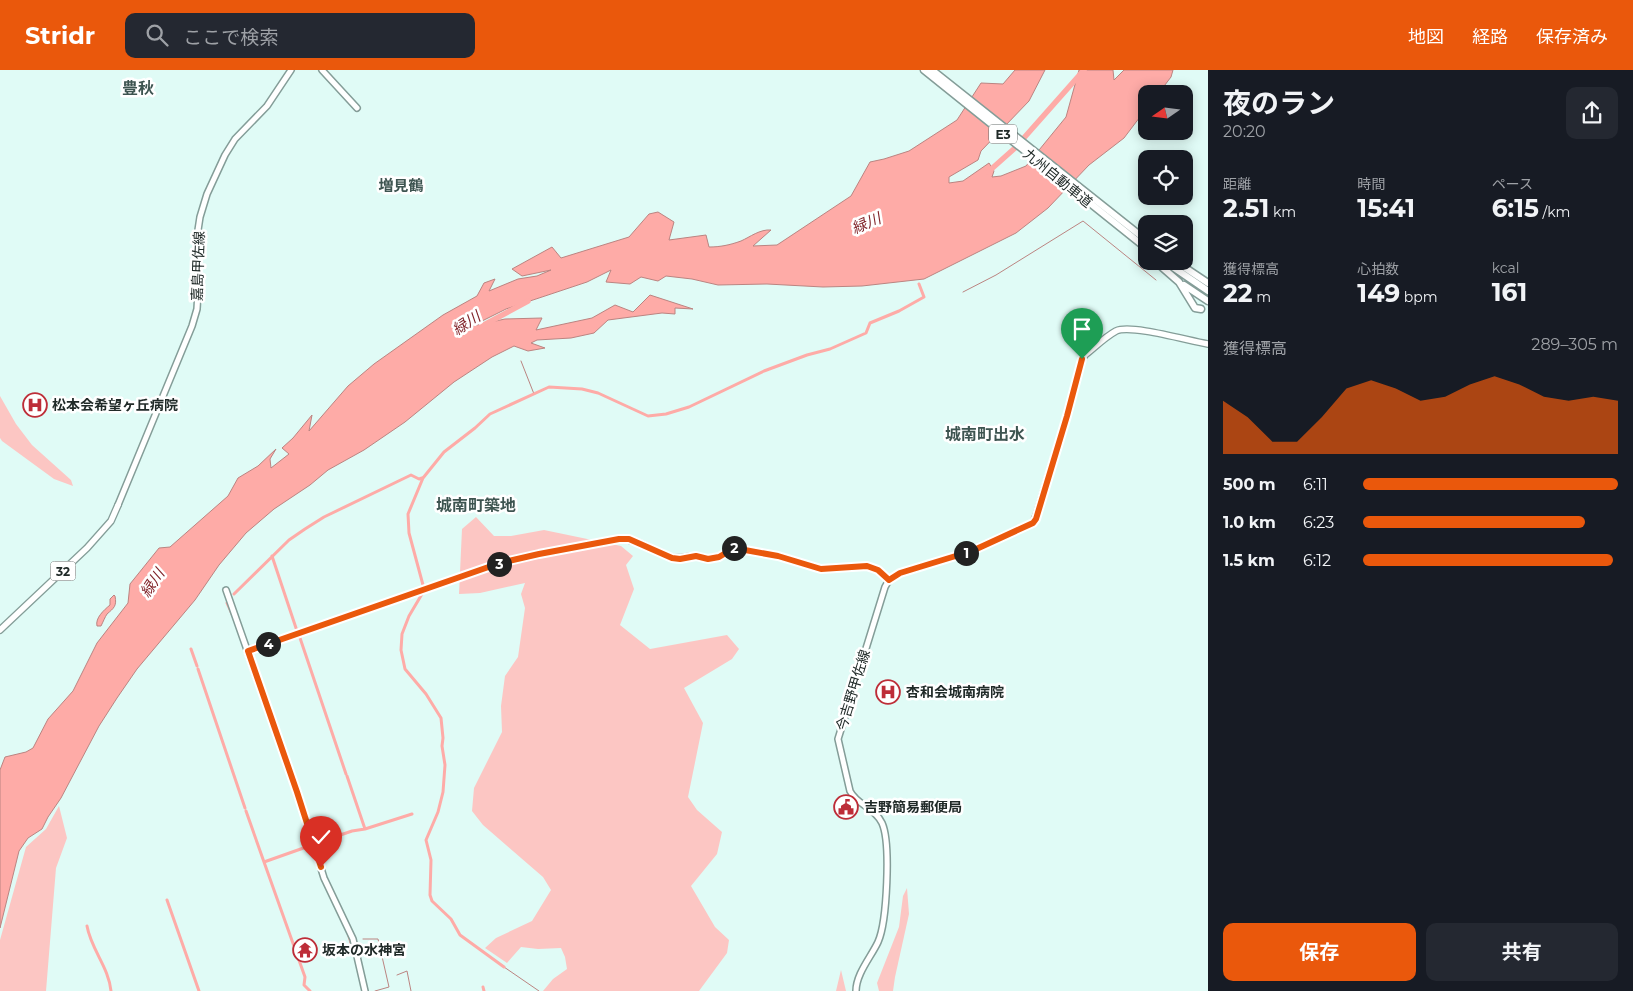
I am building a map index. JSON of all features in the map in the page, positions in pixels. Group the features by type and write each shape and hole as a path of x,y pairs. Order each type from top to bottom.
{"highway":[{"name":"九州自動車道","path":"924,70 1138,236"},
{"name":"九州自動車道","path":"932,70 1084,195"},
{"path":"1193,269 1208,279"},
{"path":"1165,270 1179,282 1208,301"},
{"path":"1177,270 1208,291"},
{"path":"1188,270 1208,283"},
{"path":"1179,282 1196,308 1201,309"}],"main road":[{"path":"889,580 900,573 972,551 1033,523 1036,519 1067,416 1082,359 1116,331 1126,328 1208,344"},
{"name":"32","path":"0,630 87,548 111,521 118,505"}],"street":[{"name":"嘉島甲佐線","path":"118,505 192,326 197,309 198,230 207,194 225,155 235,140 267,106 291,70"},
{"path":"322,70 357,108"},
{"path":"248,651 500,563 619,539 629,539 672,558 680,559 696,556 708,559 719,557 734,548 778,556 805,566 821,569 867,566 878,570 889,580"},
{"name":"今吉野甲佐線","path":"856,991 858,981 881,932 885,906 886,842 885,831 881,821 874,812 853,797 850,792 838,739 885,587 889,580"},
{"path":"226,590 297,792 324,878 353,939 365,991"}],"shaded area":[{"path":"0,396 16,424 32,445 71,480 73,486 54,479 2,441 0,438"},
{"path":"476,517 494,536 511,536 544,530 621,546 633,556 626,565 634,589 620,625 650,649 727,635 739,649 732,659 684,688 703,723 688,797 697,810 722,832 717,854 691,886 715,927 729,940 727,953 699,991 543,991 553,979 567,969 561,948 538,949 521,947 507,963 485,948 496,938 532,921 551,890 543,877 483,825 472,811 474,788 502,732 501,706 505,676 518,657 525,608 521,594 525,583 480,593 459,594 462,529"},
{"path":"59,806 67,838 56,868 46,991 0,991 0,940 26,847 46,829"},
{"path":"907,888 909,914 893,991 879,991 877,983 899,927 903,896"},
{"path":"841,970 846,991 836,991"}],"water":[{"path":"1015,70 1045,70 1029,101 981,151 978,160 949,177 949,183 963,181 989,163 994,171 992,177 1001,176 1026,166 1066,117 1079,70 1113,70 1114,80 1124,70 1173,70 1171,77 1165,85 1138,85 1138,120 1124,138 1089,165 1048,208 1016,233 924,279 862,286 823,287 767,284 718,285 666,276 658,281 641,277 630,284 606,282 611,270 587,282 506,309 472,326 505,319 542,318 536,330 592,318 615,305 633,312 650,295 693,309 675,308 675,314 662,313 608,320 594,333 571,338 537,340 531,343 545,348 528,351 514,346 492,357 454,382 405,422 364,450 328,470 310,485 274,509 246,533 219,565 195,600 137,669 99,726 61,798 42,829 28,838 19,851 0,928 0,770 5,757 26,752 33,748 48,719 73,691 97,643 128,603 130,584 159,548 170,547 228,496 238,478 258,466 276,449 270,459 271,468 289,454 282,448 312,415 309,431 348,386 374,364 443,315 477,296 484,283 495,279 489,291 518,279 537,276 551,270 522,276 512,269 552,247 561,258 629,237 649,214 658,212 674,222 669,240 706,235 709,247 717,247 741,241 759,232 771,230 753,246 777,245 851,196 870,162 909,151 957,120 981,83 1003,84"},
{"path":"115,596 116,602 114,606 107,614 101,626 97,626 99,617 110,605 110,599"}],"waterway":[{"name":"緑川","path":"988,172 1015,148 1084,70"},
{"path":"963,292 996,275 1083,221 1156,280"},
{"path":"504,967 460,935 451,919 432,901 430,895 431,860 426,840 438,812 443,792 445,765 441,718 426,694 405,669 401,650 402,634 409,616 422,594 423,585 409,533 408,514 423,478 444,452 490,414 549,387 582,389 598,393 648,416 666,414 689,407 764,371 807,355 830,349 866,333 870,323 899,311 924,297 919,284"},
{"name":"緑川","path":"482,326 528,301"},
{"path":"521,361 534,394"},
{"path":"234,594 289,540 324,517 411,475 419,479 422,478"},
{"path":"272,556 297,631"},
{"path":"227,603 232,614"},
{"path":"299,635 346,774"},
{"path":"191,649 197,666"},
{"path":"198,669 245,808"},
{"path":"253,673 293,789"},
{"path":"317,843 352,831 365,829 347,776"},
{"path":"295,796 299,807"},
{"path":"246,811 264,862 312,845"},
{"path":"365,829 412,814"},
{"path":"264,862 305,977 304,985 310,991"},
{"path":"167,900 199,991"},
{"path":"87,926 92,943 107,974 111,991"},
{"path":"349,936 354,954"},
{"path":"363,939 378,939 389,987 375,991"},
{"path":"504,967 539,991"},
{"path":"397,975 407,971 411,991"},
{"path":"483,987 484,991"}],"place":[{"name":"松本会希望ヶ丘病院","path":"35,405"},
{"name":"杏和会城南病院","path":"888,692"},
{"name":"吉野簡易郵便局","path":"846,807"},
{"name":"坂本の水神宮","path":"305,950"}],"district":[{"name":"豊秋","path":"138,88"},
{"name":"増見鶴","path":"401,185"},
{"name":"城南町出水","path":"985,434"},
{"name":"城南町築地","path":"476,505"}],"route":[{"path":"321,867 248,651 500,563 619,539 629,539 641,543 672,558 680,559 696,556 708,559 719,557 734,548 747,549 821,569 867,566 878,570 889,580 900,573 972,551 1033,523 1036,519 1082,359"}]}
